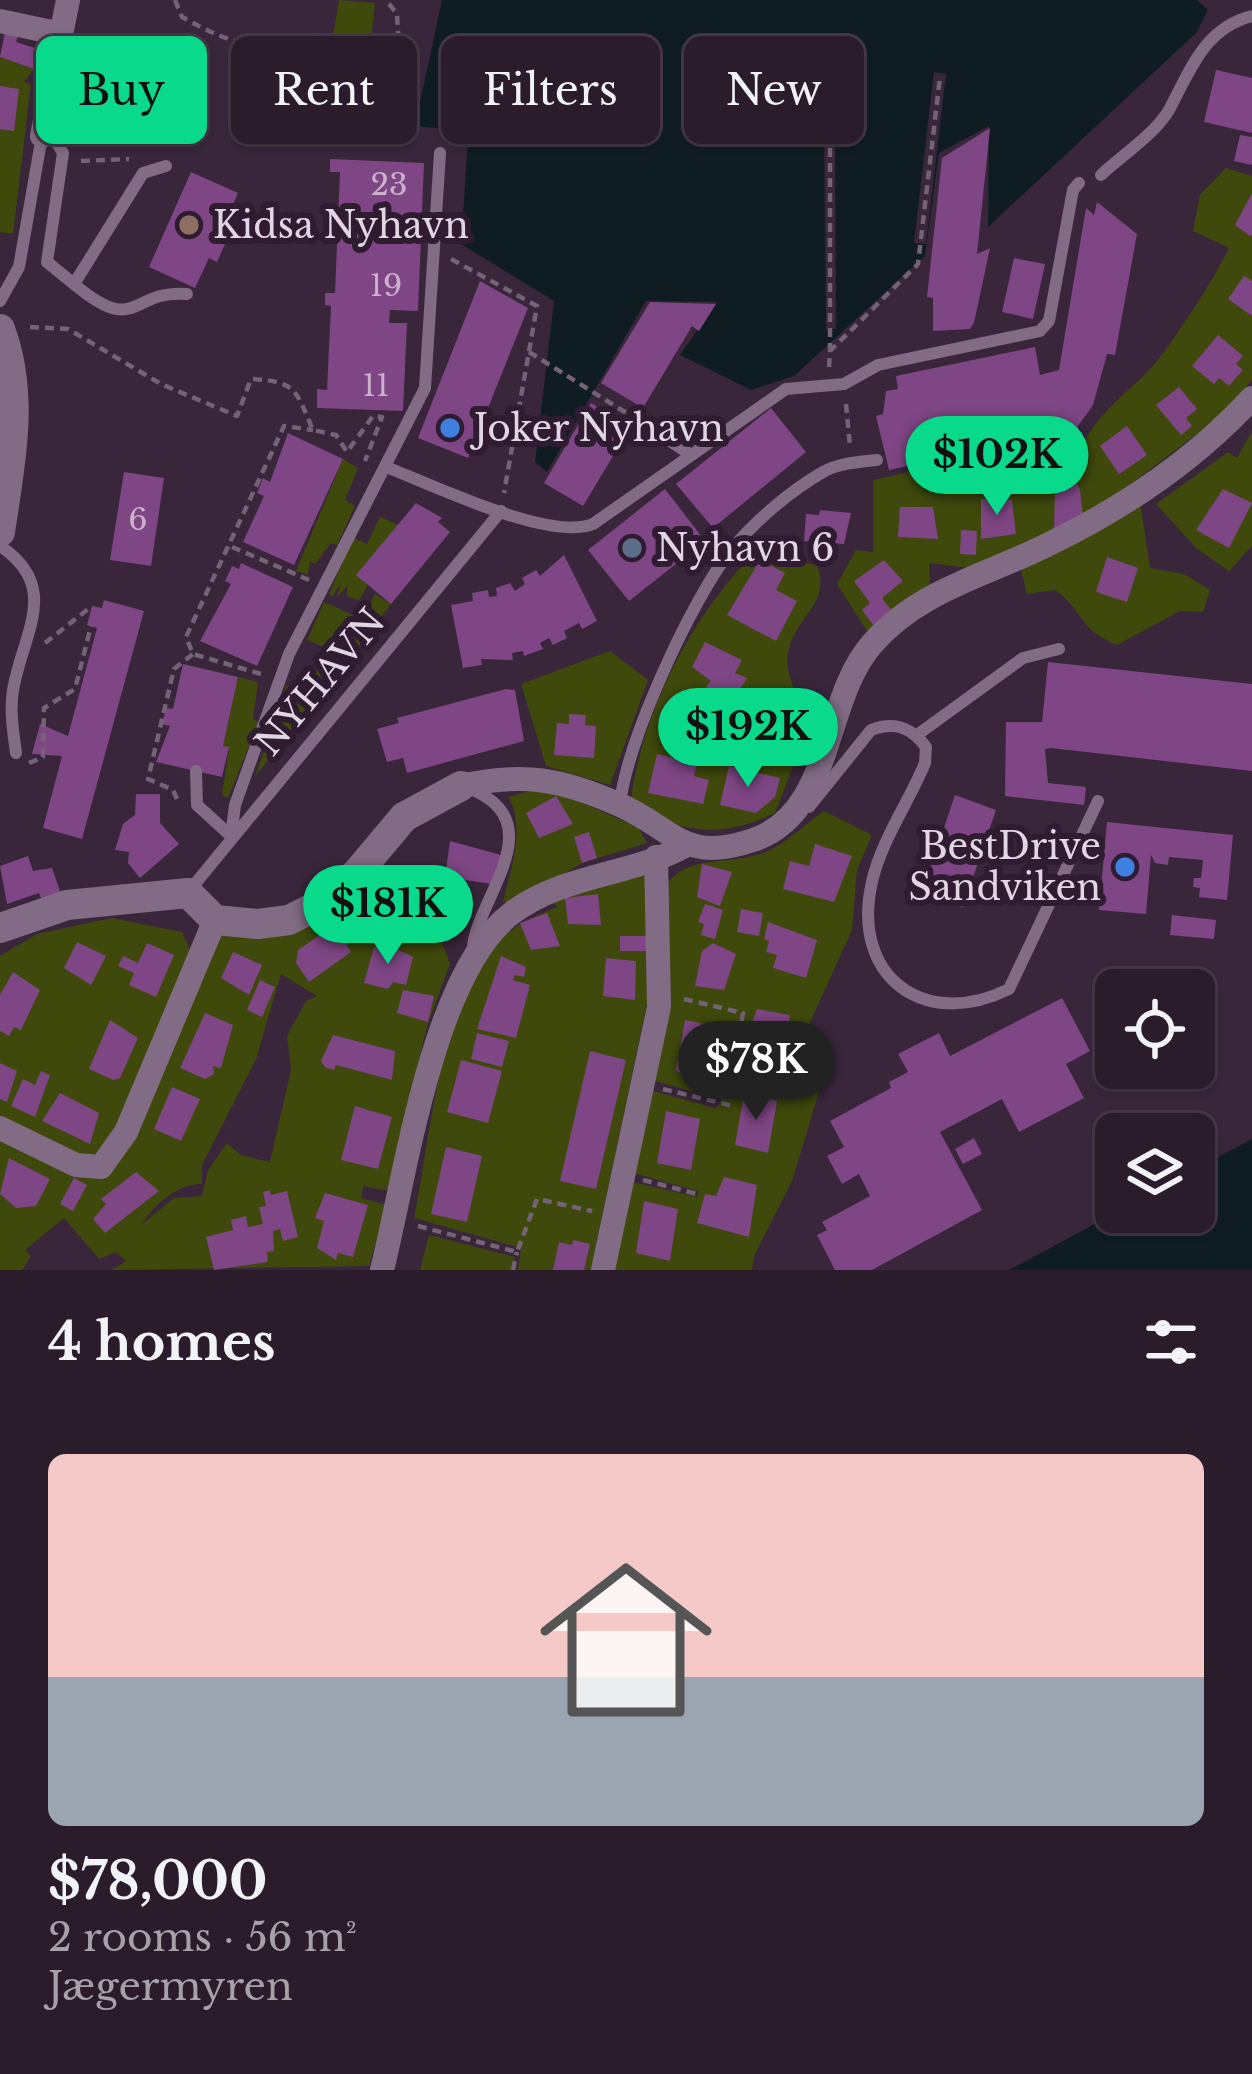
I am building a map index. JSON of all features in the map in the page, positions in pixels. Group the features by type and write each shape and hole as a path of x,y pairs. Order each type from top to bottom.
{"street":[{"path":"0,21 62,34 68,0"},
{"path":"0,532 15,391 1,332"},
{"path":"382,1270 449,1000 473,956 512,913 574,883 683,847 754,840 793,818 857,666 891,625 919,602 1049,544 1138,495 1210,440 1252,398"},
{"path":"0,928 67,905 188,893 215,920 258,924 290,920 326,901 404,818 461,786 518,775 620,805 683,847"},
{"path":"603,1270 660,993 656,857"},
{"path":"0,1128 76,1165 101,1167 126,1132 215,920"}],"lane":[{"path":"1101,176 1168,112 1175,89 1208,41 1232,21 1252,16"},
{"path":"0,302 20,267 41,144"},
{"path":"58,144 63,153 47,262 98,304 122,312 163,296 187,294"},
{"path":"231,836 235,805 289,654 425,388 440,153"},
{"path":"74,284 143,173 166,166"},
{"path":"386,467 501,511 581,529 786,389 844,384 878,364 1040,331 1048,321 1073,190 1079,183"},
{"path":"652,429 692,455"},
{"path":"620,805 628,754 642,719 728,554 828,468 877,460"},
{"name":"NYHAVN","path":"188,893 501,511"},
{"path":"0,547 24,565 34,592 12,699 16,753"},
{"path":"917,735 1024,658 1059,649"},
{"path":"793,818 810,806 871,730 886,724 917,735 926,747 926,763 872,880 868,910 881,969 909,996 943,1006 982,1002 1009,988 1098,801"},
{"path":"196,771 197,805 231,836"},
{"path":"461,786 490,802 507,834 504,875 472,932 473,956"}],"path":[{"path":"175,0 182,16 242,44 270,49 314,35"},
{"path":"386,0 397,14 398,36"},
{"path":"830,350 918,263 940,77"},
{"path":"827,384 830,144"},
{"path":"89,160 125,158"},
{"path":"434,250 537,306 501,511"},
{"path":"1,332 40,325 68,329 160,384 237,416 251,380 282,380 295,391 314,430"},
{"path":"532,354 652,429"},
{"path":"844,384 851,464"},
{"path":"193,655 186,638 284,426 336,435 347,452 374,416 382,417 365,462 386,467"},
{"path":"230,546 308,581 331,549 340,552"},
{"path":"20,665 92,606"},
{"path":"16,753 24,762 43,757 44,708 75,689 91,626"},
{"path":"193,655 262,674"},
{"path":"148,778 174,669 193,655"},
{"path":"660,993 743,1012 739,1036"},
{"path":"643,1084 734,1106"},
{"path":"623,1174 701,1196"},
{"path":"513,1270 537,1199 614,1216"},
{"path":"394,1221 517,1252"}],"green space":[{"path":"339,0 375,3 371,36 333,36"},
{"path":"0,57 34,69 24,82 31,84 13,234 0,232"},
{"path":"1226,168 1252,176 1252,380 1226,412 1099,508 977,569 929,563 930,586 869,634 837,584 856,550 873,552 873,480 1027,445 1083,443 1103,415 1164,352 1222,262 1229,248 1193,231 1200,195"},
{"path":"1252,431 1252,546 1229,571 1196,548 1156,504 1228,452 1237,458"},
{"path":"343,459 358,468 345,500 355,506 337,545 331,543 315,564 310,561 308,575 296,571"},
{"path":"1140,501 1150,568 1184,574 1210,590 1203,612 1180,611 1117,645 1087,626 1055,590 1027,594 1020,566"},
{"path":"380,517 398,525 357,575 368,585 359,600 346,596 348,585 337,597 341,583 333,596 329,594 353,538 367,544"},
{"path":"766,541 785,560 817,565 820,578 817,599 793,637 787,657 801,713 798,751 775,813 737,827 683,826 631,799 648,728 696,626"},
{"path":"375,594 391,604 330,683 314,677 327,648 307,640 324,602 362,619"},
{"path":"610,651 648,680 610,785 546,766 521,684"},
{"path":"238,677 258,682 253,719 259,722 228,798 222,795 229,748 223,746"},
{"path":"286,686 319,694 255,777"},
{"path":"545,787 638,827 647,843 582,863 512,905 503,901 516,834 508,797"},
{"path":"824,811 872,835 857,870 852,930 799,1047 830,1056 792,1181 754,1256 752,1270 610,1270 628,1181 698,1197 698,1191 630,1172 649,1090 716,1108 722,1100 652,1080 664,888 695,865 769,851"},
{"path":"641,870 649,877 656,960 591,1270 518,1270 521,1248 414,1218 453,1020 476,966 502,937 557,907 552,898"},
{"path":"418,878 450,964 427,1026 390,1191 363,1186 361,1198 387,1205 369,1266 112,1270 126,1261 116,1252 99,1259 64,1218 25,1250 31,1256 22,1270 0,1270 0,1134 73,1177 78,1170 92,1175 219,937 365,879","holes":["281,974 317,996 306,1001 287,1036 291,1070 270,1162 241,1155 227,1143 208,1170 202,1196 174,1198 141,1225 167,1197 202,1184 202,1165 256,1059"]},
{"path":"112,918 182,932 190,949 104,1156 90,1163 0,1118 0,956 37,934"},
{"path":"429,1235 515,1257 511,1270 420,1270"}],"shaded area":[{"path":"442,0 1197,0 1208,10 1196,33 988,227 989,126 939,153 925,256 794,376 751,390 680,355 717,302 646,301 547,472 535,462 554,301 461,244 468,144 660,144 660,36 441,36 441,128 417,126"},
{"path":"1252,1139 1252,1270 1009,1270 1095,1224 1095,1233 1215,1233 1215,1159"}],"pier":[{"path":"934,72 946,74 926,244 914,243"},
{"path":"824,144 835,144 836,329 826,329"}],"building":[{"path":"6,27 19,32 16,42 36,48 34,69 0,57"},
{"path":"1216,70 1252,78 1252,133 1204,122"},
{"path":"0,86 19,89 14,131 0,129"},
{"path":"990,128 977,254 990,248 974,323 970,329 933,331 933,298 927,297 942,158"},
{"path":"1240,135 1252,137 1252,165 1234,161"},
{"path":"330,159 424,163 418,311 390,310 389,323 407,323 403,411 317,408 317,389 327,390 331,306 325,305 325,293 335,293 340,172 330,172"},
{"path":"191,172 238,193 225,222 233,226 217,262 209,258 195,288 149,267"},
{"path":"1252,193 1252,235 1250,236 1235,225"},
{"path":"1097,202 1137,234 1115,355 1107,354 1093,405 1076,429 889,470 876,416 883,414 886,391 898,389 896,376 1035,347 1040,375 1059,370 1086,208 1094,215"},
{"path":"1014,258 1045,264 1033,319 1002,312"},
{"path":"1244,276 1252,281 1252,316 1228,299"},
{"path":"480,281 528,308 468,458 418,438"},
{"path":"650,302 716,304 699,331 692,326 643,408 601,383"},
{"path":"1218,335 1243,356 1236,364 1243,370 1229,386 1219,378 1214,384 1192,366"},
{"path":"1179,387 1197,409 1186,418 1192,426 1181,435 1156,405"},
{"path":"591,403 631,426 583,506 544,483"},
{"path":"771,408 806,452 713,528 676,484"},
{"path":"1127,426 1147,455 1119,474 1100,446"},
{"path":"288,433 343,459 294,565 243,542 264,496 257,493 263,478 270,482"},
{"path":"1035,447 1069,448 1069,467 1080,490 1083,517 1054,532 1055,482 1051,471 1034,471"},
{"path":"124,472 164,478 151,566 110,560"},
{"path":"665,489 705,541 629,601 588,550"},
{"path":"1223,489 1252,503 1229,548 1196,530"},
{"path":"981,499 1012,500 1016,534 981,539"},
{"path":"416,503 442,518 438,522 450,532 391,604 356,575"},
{"path":"900,507 933,507 938,539 898,537"},
{"path":"820,510 851,513 844,544 804,541 806,514 819,515"},
{"path":"961,530 977,531 976,555 960,554"},
{"path":"564,555 597,621 564,631 567,638 553,645 549,638 540,643 543,649 524,656 523,651 512,653 513,660 481,659 482,665 463,668 451,605 473,601 472,593 488,590 489,597 497,596 496,588 510,583 515,591 525,584 522,578 536,570 540,576"},
{"path":"1107,557 1138,568 1127,602 1096,592"},
{"path":"760,560 785,573 776,590 797,601 776,641 727,615"},
{"path":"884,560 903,581 882,598 892,611 873,625 862,610 870,603 854,581"},
{"path":"241,563 293,587 257,666 200,641 231,584 225,581 232,566 239,569"},
{"path":"104,600 144,611 82,839 43,828 62,756 32,754 40,724 68,736 97,628 87,625 92,606 102,608"},
{"path":"705,642 742,660 735,673 747,678 711,728 707,724 694,734 680,719 711,681 692,667"},
{"path":"1048,662 1252,684 1252,771 1051,748 1045,749 1048,783 1086,787 1084,805 1005,796 1006,722 1042,722"},
{"path":"183,664 238,677 223,746 229,747 222,777 156,762 170,726 162,724 166,708 173,709"},
{"path":"515,690 524,741 407,773 403,758 387,762 377,729 399,723 397,718"},
{"path":"767,704 802,716 792,746 745,732 754,705 765,709"},
{"path":"569,714 586,715 585,725 596,726 594,758 554,755 557,723 569,724"},
{"path":"657,754 697,763 694,776 709,780 703,804 648,793"},
{"path":"729,766 780,778 775,797 756,813 720,805"},
{"path":"136,794 160,794 160,823 179,844 140,878 128,863 129,852 115,850 123,824 135,815"},
{"path":"955,795 996,810 963,907 922,893"},
{"path":"556,796 573,824 539,838 526,813"},
{"path":"1107,822 1233,835 1227,900 1199,897 1200,888 1193,887 1194,878 1201,878 1203,860 1169,857 1168,865 1155,863 1151,855 1146,914 1099,910"},
{"path":"589,832 597,858 582,863 574,837"},
{"path":"450,841 501,855 492,884 445,877"},
{"path":"815,844 852,856 834,902 783,889 790,861 809,866"},
{"path":"28,856 33,871 52,868 61,894 42,901 39,893 7,904 0,866"},
{"path":"702,864 732,872 720,906 697,897"},
{"path":"598,894 601,925 568,924 565,898"},
{"path":"705,904 723,910 715,939 701,935 704,924 698,922"},
{"path":"741,909 763,913 759,936 737,932"},
{"path":"547,913 560,946 531,950 520,923"},
{"path":"1172,915 1216,920 1214,939 1170,935"},
{"path":"340,921 353,940 346,945 351,952 309,982 296,963 298,950"},
{"path":"768,922 817,940 806,978 773,968 777,955 766,952 769,941 764,939"},
{"path":"620,936 649,936 650,951 620,951"},
{"path":"77,942 106,956 91,985 64,968"},
{"path":"147,943 174,955 156,997 129,985 134,973 118,966 123,956 138,963"},
{"path":"713,943 736,954 724,990 695,986 702,951"},
{"path":"387,944 413,957 406,985 393,982 388,989 364,983 374,947 385,950"},
{"path":"233,952 262,965 249,995 221,978"},
{"path":"501,956 526,967 524,977 515,975 513,980 530,985 516,1038 477,1029"},
{"path":"606,958 636,961 635,1000 603,996"},
{"path":"13,972 40,990 21,1030 14,1027 9,1036 0,1031 0,995"},
{"path":"260,980 275,987 262,1017 247,1010"},
{"path":"403,990 434,996 428,1022 397,1013"},
{"path":"1062,998 1090,1051 1066,1064 1084,1098 1019,1132 1002,1099 940,1132 982,1210 872,1270 835,1270 817,1235 827,1230 822,1222 870,1196 859,1174 842,1184 827,1156 844,1147 830,1121 891,1088 889,1082 908,1072 898,1054 939,1033 950,1056"},
{"path":"757,1009 790,1015 785,1066 749,1060 753,1037 747,1037"},
{"path":"205,1013 233,1025 221,1068 213,1066 214,1074 205,1079 180,1068"},
{"path":"110,1020 138,1038 120,1078 113,1080 89,1069"},
{"path":"685,1020 719,1027 710,1079 676,1071"},
{"path":"477,1033 509,1041 502,1067 471,1059"},
{"path":"333,1035 395,1051 392,1080 336,1065 334,1070 325,1067 321,1061"},
{"path":"590,1051 626,1060 596,1189 560,1181"},
{"path":"461,1060 502,1071 488,1123 447,1112"},
{"path":"0,1063 17,1071 7,1102 0,1099"},
{"path":"41,1071 50,1075 35,1117 11,1106 23,1079 35,1085"},
{"path":"172,1087 200,1099 181,1141 154,1129"},
{"path":"60,1093 99,1113 90,1144 42,1121"},
{"path":"744,1093 777,1101 768,1153 735,1145"},
{"path":"355,1106 392,1117 378,1169 341,1160"},
{"path":"666,1111 700,1119 691,1170 657,1163"},
{"path":"974,1138 982,1154 963,1164 955,1149"},
{"path":"446,1147 482,1156 467,1222 431,1214"},
{"path":"9,1158 50,1179 36,1206 16,1208 0,1194"},
{"path":"136,1172 159,1191 105,1233 93,1219 106,1204 101,1199"},
{"path":"724,1177 757,1185 749,1237 697,1223 705,1194 716,1196"},
{"path":"74,1178 87,1185 73,1211 60,1204"},
{"path":"270,1190 271,1195 287,1191 298,1237 283,1241 280,1229 273,1231 274,1251 267,1252 268,1262 214,1270 206,1237 233,1230 231,1220 246,1216 248,1227 263,1224 259,1207 266,1206 263,1192"},
{"path":"325,1193 368,1205 353,1257 338,1253 336,1260 317,1248 324,1221 315,1218"},
{"path":"644,1201 678,1209 670,1261 636,1253"},
{"path":"573,1240 590,1244 584,1270 553,1270 559,1242 572,1245"}],"place":[{"name":"Kidsa Nyhavn","path":"189,225"},
{"name":"Joker Nyhavn","path":"450,428"},
{"name":"Nyhavn 6","path":"632,548"},
{"name":"BestDrive Sandviken","path":"1125,867"}]}
